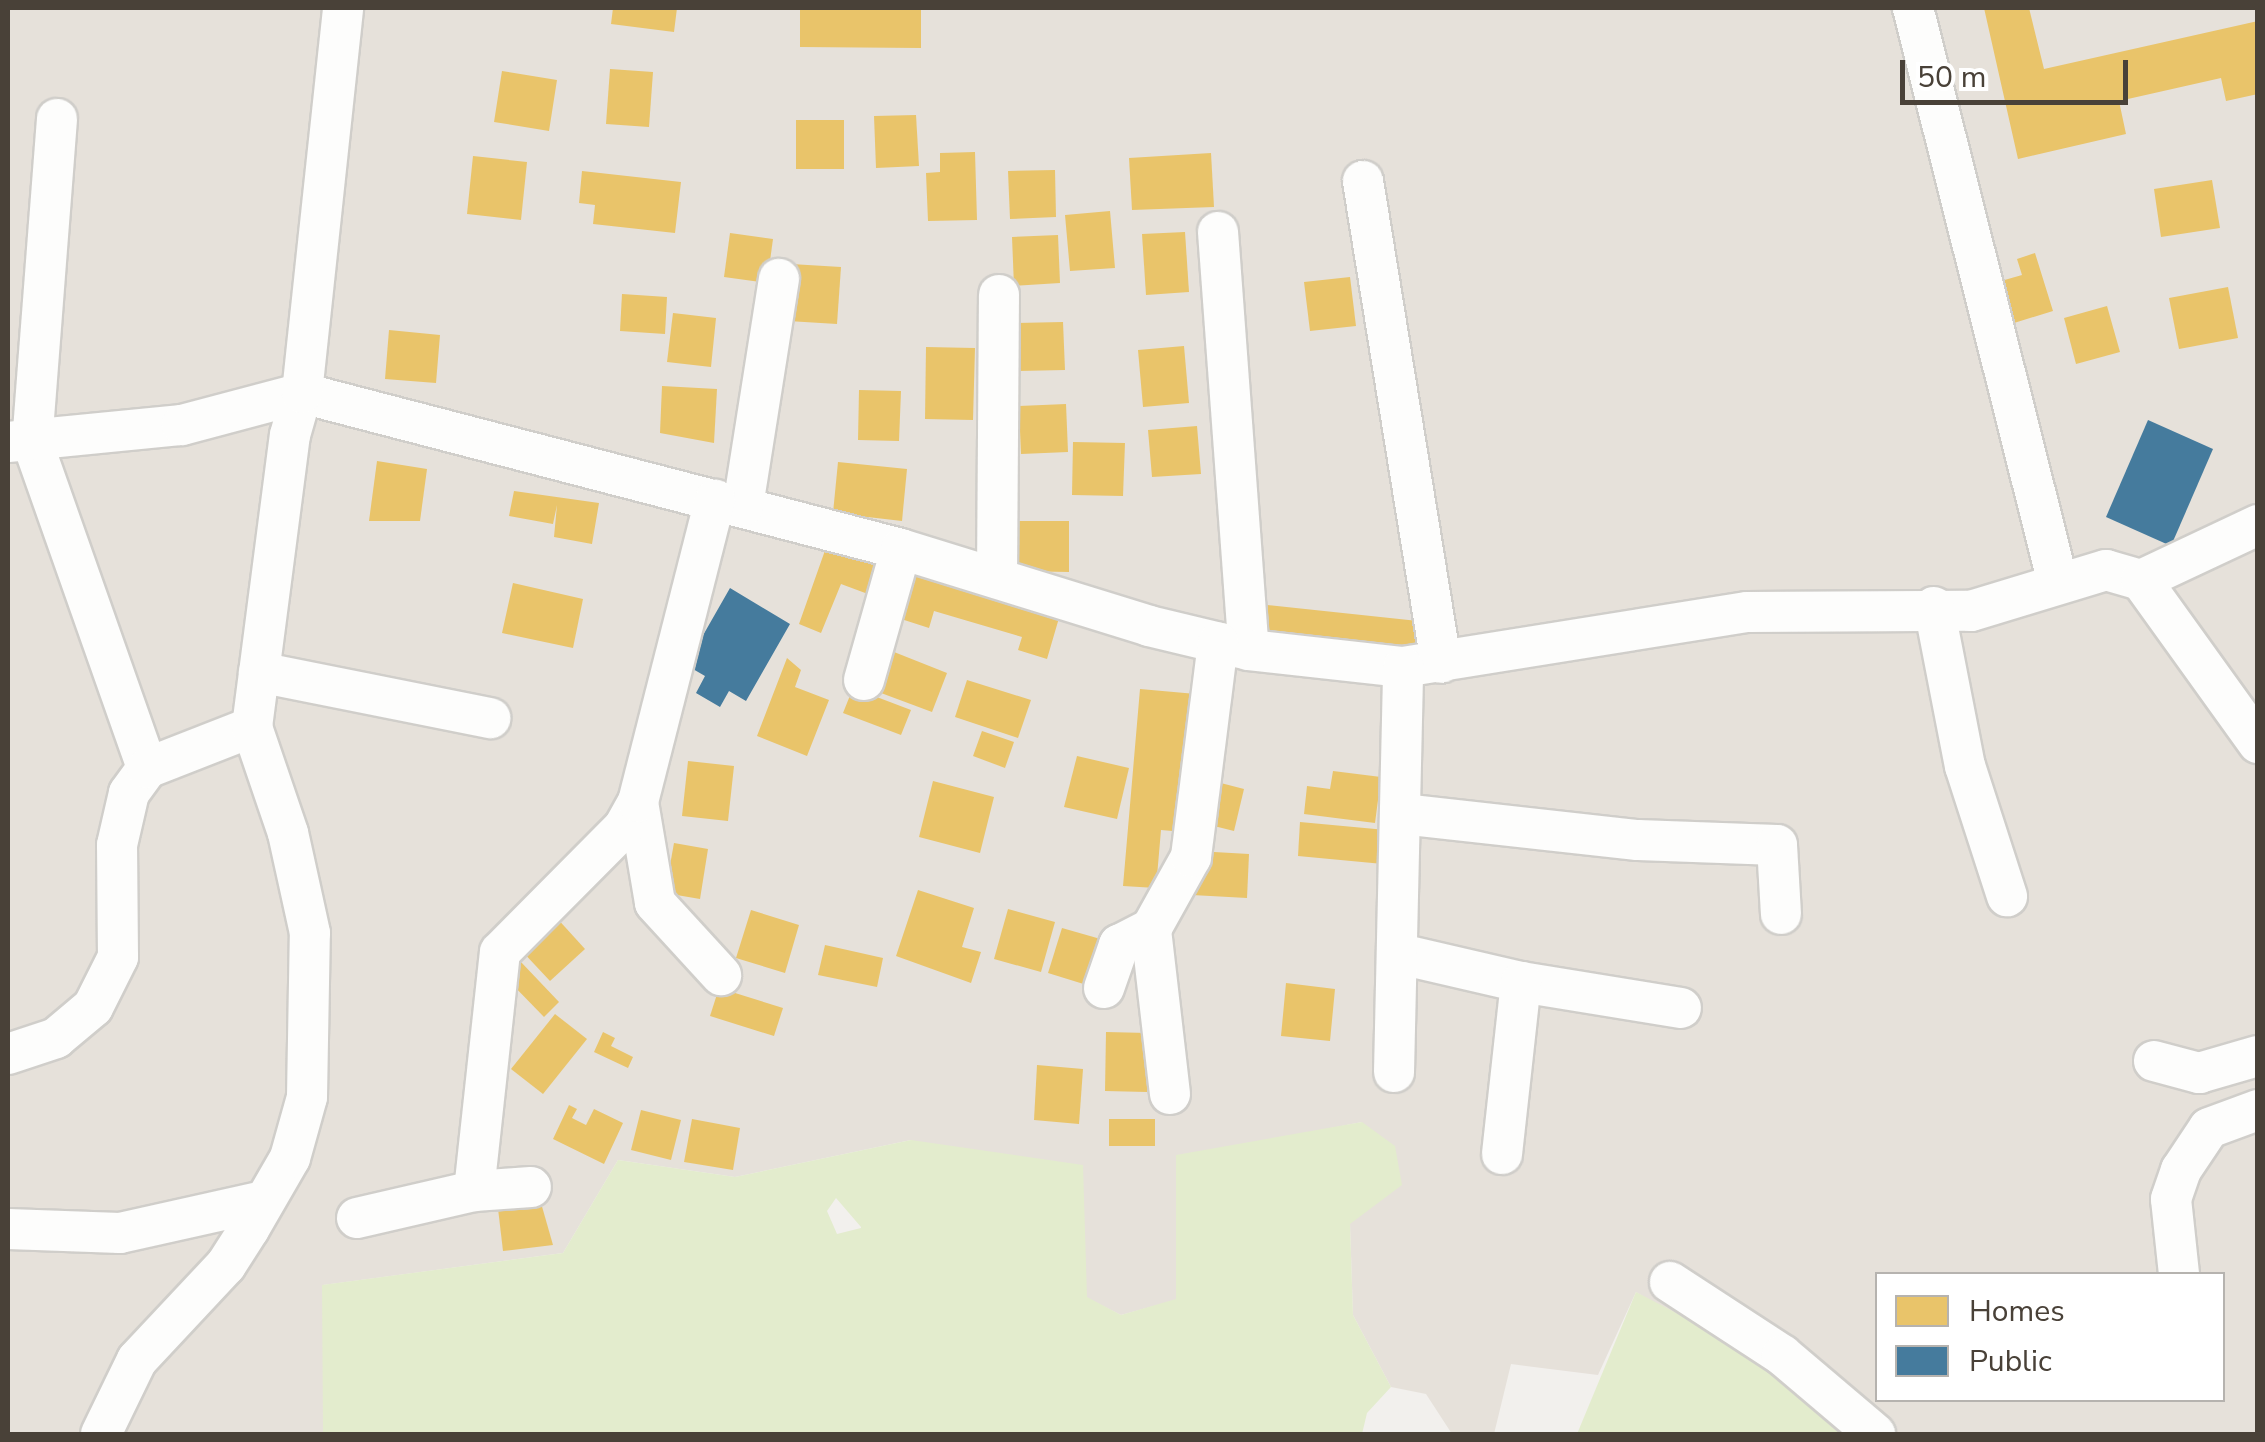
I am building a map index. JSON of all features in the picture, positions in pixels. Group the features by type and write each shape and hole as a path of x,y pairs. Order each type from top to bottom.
{"street":[{"path":"101,1434 137,1360 226,1265 290,1158 307,1097 311,952 288,834 252,727 290,434 302,393 343,8"},
{"path":"1912,8 2058,584"},
{"path":"57,119 20,441 147,768"},
{"path":"1362,181 1422,665 1402,814 1394,1072"},
{"path":"1104,988 1119,945 1151,929 1191,857 1234,646 1218,232"},
{"path":"474,1191 500,952 624,826 638,802 729,503 779,279"},
{"path":"997,578 999,295"},
{"path":"20,441 198,422 302,393 901,549 1234,646 1422,665 1747,612 1934,607 1972,610 2106,570 2141,580 2258,743"},
{"path":"2141,580 2258,526"},
{"path":"864,680 901,549"},
{"path":"1934,607 1965,766 2007,896"},
{"path":"259,672 490,718"},
{"path":"8,1054 56,1038 93,1007 110,974 118,957 117,845 130,793 147,768 252,727"},
{"path":"638,802 656,903 721,975"},
{"path":"1402,814 1608,838 1777,845 1781,914"},
{"path":"1151,929 1170,1094"},
{"path":"1400,954 1521,982 1681,1008"},
{"path":"1502,1154 1521,982"},
{"path":"2154,1062 2198,1073 2258,1056"},
{"path":"2179,1272 2171,1199 2181,1170 2209,1128 2258,1110"},
{"path":"358,1218 474,1191 532,1187"},
{"path":"8,1229 120,1233 263,1202"},
{"path":"1670,1282 1782,1355 1875,1434"}],"shaded area":[{"path":"8,8 2257,8 2257,1434 1844,1434 1779,1379 1636,1292 1598,1375 1511,1364 1494,1434 1452,1434 1426,1394 1391,1387 1353,1315 1350,1224 1362,1122 1275,1139 1176,1300 1121,1315 1087,1298 911,1140 735,1177 618,1160 563,1253 323,1285 323,1434 8,1434"}],"green space":[{"path":"1362,1122 1395,1146 1402,1185 1350,1224 1353,1315 1391,1387 1367,1413 1362,1434 323,1434 322,1285 563,1253 618,1160 735,1177 911,1140 1083,1165 1087,1297 1121,1315 1176,1299 1176,1155","holes":["836,1198 861,1228 837,1234 827,1211"]},
{"path":"1636,1292 1738,1345 1844,1434 1577,1434"}],"building: Homes":[{"path":"613,8 677,8 674,32 611,24"},
{"path":"800,8 921,8 921,48 800,47"},
{"path":"1984,8 2029,8 2044,69 2258,21 2258,94 2226,101 2221,78 2119,101 2126,134 2018,159"},
{"path":"610,69 653,72 649,127 606,124"},
{"path":"502,71 557,80 549,131 494,122"},
{"path":"916,115 919,166 876,168 874,116"},
{"path":"796,120 844,120 844,169 796,169"},
{"path":"975,152 977,220 928,221 926,173 940,172 940,153"},
{"path":"1211,153 1214,207 1132,210 1129,158"},
{"path":"473,156 527,162 521,220 467,214"},
{"path":"1055,170 1056,217 1010,219 1008,171"},
{"path":"582,171 681,182 675,233 593,224 595,205 579,203"},
{"path":"2212,180 2220,228 2161,237 2154,189"},
{"path":"1110,211 1115,268 1070,271 1065,215"},
{"path":"1185,232 1189,292 1146,295 1142,234"},
{"path":"730,233 773,239 767,283 724,277"},
{"path":"1058,235 1060,283 1014,286 1012,237"},
{"path":"2035,253 2053,311 2014,323 2001,281 2022,275 2017,259"},
{"path":"791,264 841,267 837,324 788,321"},
{"path":"1350,277 1356,326 1310,331 1304,282"},
{"path":"2228,287 2238,338 2179,349 2169,298"},
{"path":"622,294 667,297 665,334 620,331"},
{"path":"2107,306 2120,352 2076,364 2064,318"},
{"path":"673,313 716,318 711,367 667,362"},
{"path":"1063,322 1065,370 1018,371 1016,323"},
{"path":"389,330 440,335 436,383 385,379"},
{"path":"1184,346 1189,403 1143,407 1138,350"},
{"path":"926,347 975,348 973,420 925,419"},
{"path":"662,386 717,389 714,443 660,433"},
{"path":"859,390 901,391 899,441 858,440"},
{"path":"1066,404 1068,452 1021,454 1019,406"},
{"path":"1197,426 1201,474 1152,477 1148,430"},
{"path":"1073,442 1125,443 1123,496 1072,495"},
{"path":"377,461 427,469 420,521 369,521"},
{"path":"838,462 907,469 902,521 833,513"},
{"path":"514,491 599,503 592,544 554,537 557,505 553,524 509,516"},
{"path":"1017,521 1069,521 1069,572 1017,571"},
{"path":"828,542 888,563 876,597 841,584 821,633 799,624"},
{"path":"911,572 1059,618 1047,659 1018,650 1022,637 934,611 929,628 898,618"},
{"path":"513,583 583,599 573,648 502,633"},
{"path":"1258,604 1418,621 1414,653 1255,636"},
{"path":"889,650 947,673 932,712 873,690"},
{"path":"787,658 801,670 795,687 829,700 807,756 757,736"},
{"path":"967,680 1031,700 1018,738 955,717"},
{"path":"853,688 911,710 901,735 843,713"},
{"path":"1140,689 1196,694 1184,832 1161,830 1156,888 1123,886"},
{"path":"982,731 1014,742 1005,768 973,756"},
{"path":"1077,756 1129,768 1117,819 1064,807"},
{"path":"688,761 734,766 728,821 682,816"},
{"path":"1333,771 1381,777 1375,823 1304,814 1307,786 1330,789"},
{"path":"933,781 994,797 980,853 919,837"},
{"path":"1213,781 1244,789 1234,831 1202,823"},
{"path":"1300,822 1386,830 1383,864 1298,856"},
{"path":"674,843 708,849 700,899 665,893"},
{"path":"1214,852 1249,854 1247,898 1192,895 1193,870"},
{"path":"918,890 974,908 962,947 981,952 971,983 896,956"},
{"path":"1008,909 1055,922 1041,972 994,959"},
{"path":"751,910 799,925 785,973 736,958"},
{"path":"555,916 585,949 550,981 520,949"},
{"path":"1062,928 1104,940 1090,986 1048,973"},
{"path":"825,945 883,958 877,987 818,975"},
{"path":"520,961 559,1002 544,1017 504,976"},
{"path":"1286,983 1335,989 1330,1041 1281,1036"},
{"path":"719,988 783,1008 774,1036 710,1016"},
{"path":"555,1014 587,1039 543,1094 511,1069"},
{"path":"603,1032 615,1038 611,1046 633,1057 628,1068 594,1052"},
{"path":"1106,1032 1148,1033 1147,1092 1105,1091"},
{"path":"1037,1065 1083,1069 1079,1124 1034,1120"},
{"path":"569,1105 577,1109 572,1118 586,1125 594,1109 623,1123 604,1164 553,1139"},
{"path":"641,1110 681,1120 671,1160 631,1150"},
{"path":"692,1119 740,1128 733,1170 684,1162"},
{"path":"1109,1119 1155,1119 1155,1146 1109,1146"},
{"path":"539,1196 553,1245 503,1251 497,1200"}],"building: Public":[{"path":"2148,420 2213,449 2171,546 2106,517"},
{"path":"730,588 790,624 746,701 729,691 720,707 696,693 705,676 686,665"}]}
